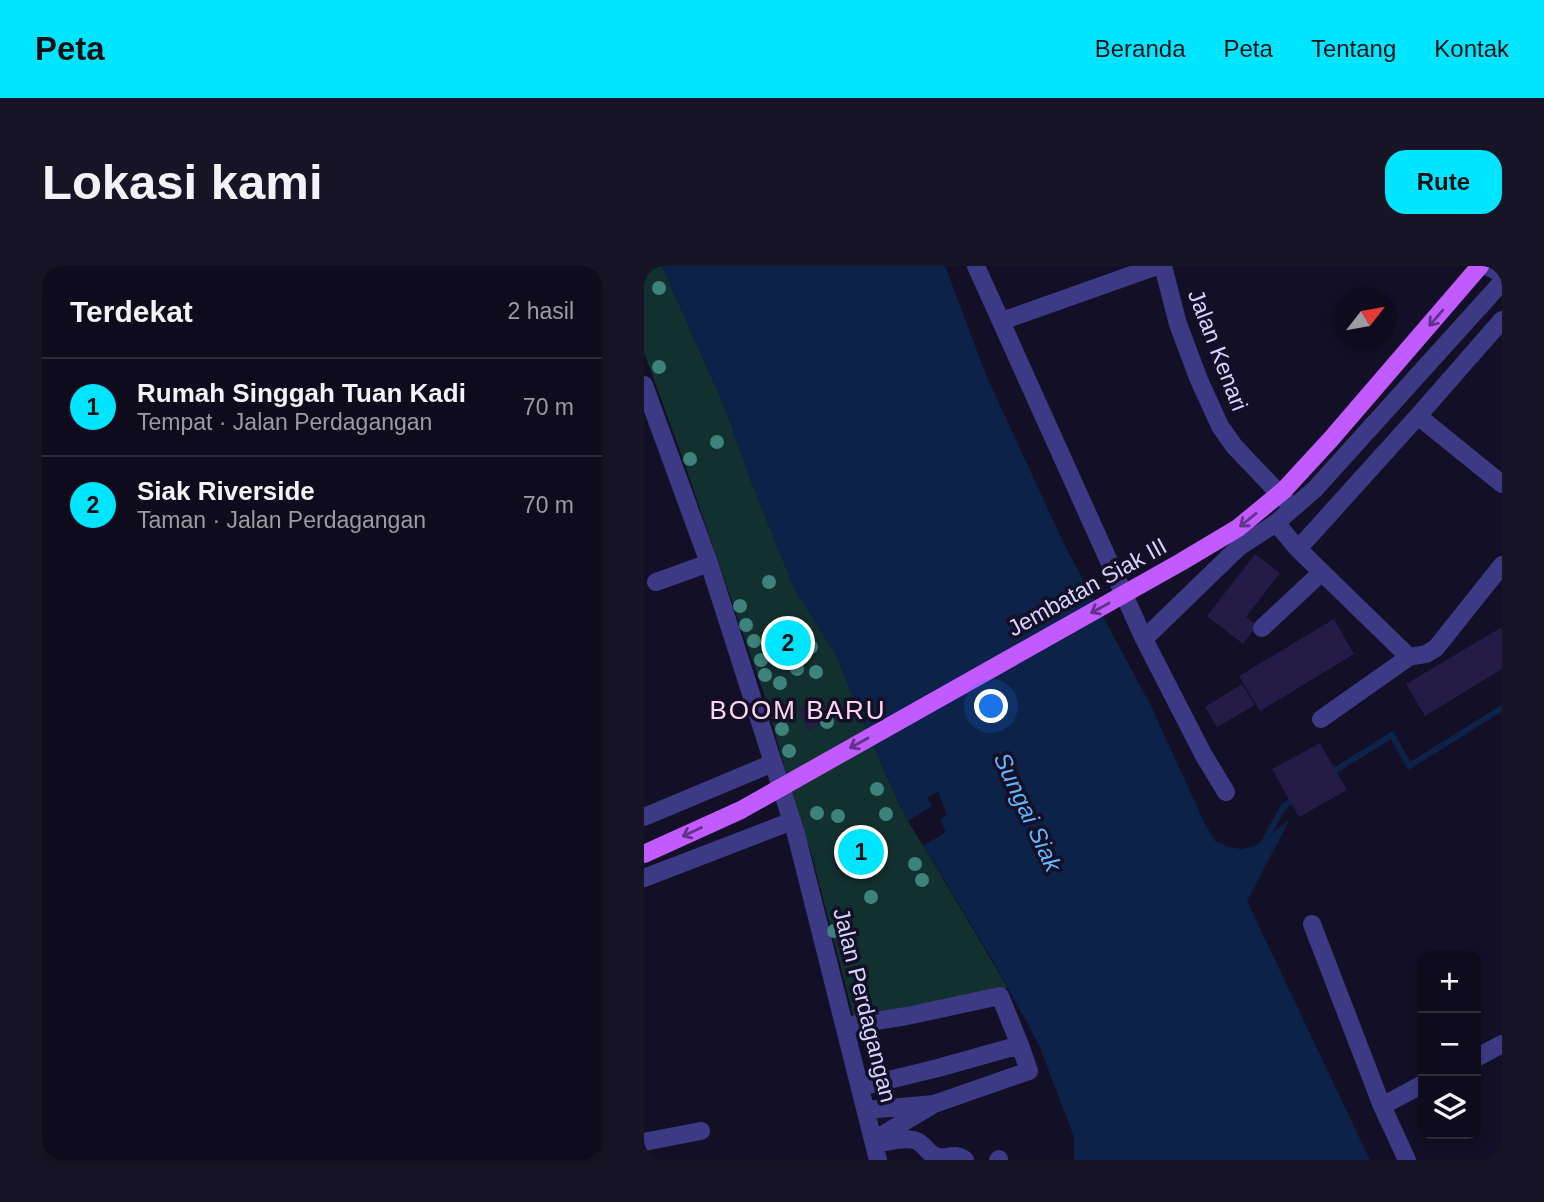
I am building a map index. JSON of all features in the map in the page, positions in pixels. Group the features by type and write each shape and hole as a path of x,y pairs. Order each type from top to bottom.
{"main road":[{"name":"Jembatan Siak III","path":"644,854 741,810 1238,528 1284,491 1480,266"}],"street":[{"path":"976,266 1144,639 1203,754 1226,792"},
{"path":"1002,321 1157,266"},
{"name":"Jalan Kenari","path":"1163,266 1178,324 1220,426 1234,446 1293,509"},
{"path":"1487,266 1502,274"},
{"path":"1144,639 1239,547 1276,523 1315,489 1502,282"},
{"path":"1298,549 1502,320"},
{"name":"Jalan Perdagangan","path":"644,385 709,563 792,821 876,1148"},
{"path":"1418,416 1502,484"},
{"path":"1276,523 1298,549 1409,657"},
{"path":"656,582 709,563"},
{"path":"1321,719 1409,657 1426,654 1436,648 1502,565"},
{"path":"1262,628 1322,572"},
{"path":"644,817 773,763"},
{"path":"644,878 792,821"},
{"path":"1312,924 1382,1106 1407,1160"},
{"path":"845,1026 1000,996 1028,1070 934,1104 867,1110"},
{"path":"1481,1055 1502,1044"},
{"path":"860,1087 1020,1045"},
{"path":"1382,1106 1418,1087"},
{"path":"876,1148 934,1104"},
{"path":"644,1142 701,1131"},
{"path":"876,1148 903,1140 915,1140 934,1156 961,1156 965,1160"}],"green space":[{"path":"644,266 662,266 726,410 795,590 837,656 900,806 1008,988 854,1018 812,856 797,813 766,700 644,352"}],"water":[{"name":"Sungai Siak","path":"662,266 945,266 986,375 1065,546 1150,704 1215,841 1241,849 1255,846 1290,819 1247,901 1370,1160 1074,1160 1074,1137 1039,1045 996,966 900,806 837,656 795,590 726,410"}],"pier":[{"path":"938,792 947,815 940,820 946,832 923,846 908,821 932,806 927,797"}],"building":[{"path":"1255,554 1280,573 1246,617 1257,626 1243,644 1207,616"},
{"path":"1334,619 1354,654 1260,711 1239,676"},
{"path":"1502,627 1502,669 1425,716 1406,684"},
{"path":"1242,684 1255,705 1217,727 1205,707"},
{"path":"809,704 820,724 809,731 798,710"},
{"path":"1320,743 1347,790 1299,817 1272,769"},
{"path":"870,831 873,840 883,835 888,847 879,852 883,860 854,872 850,864 837,870 832,859 845,852 841,844"}],"waterway":[{"path":"1329,774 1392,735 1409,766 1502,708"},
{"path":"1263,844 1283,807 1297,797"}],"place":[{"name":"Siak Riverside","path":"788,643"},
{"name":"Rumah Singgah Tuan Kadi","path":"861,852"}],"district":[{"name":"BOOM BARU","path":"798,710"}]}
